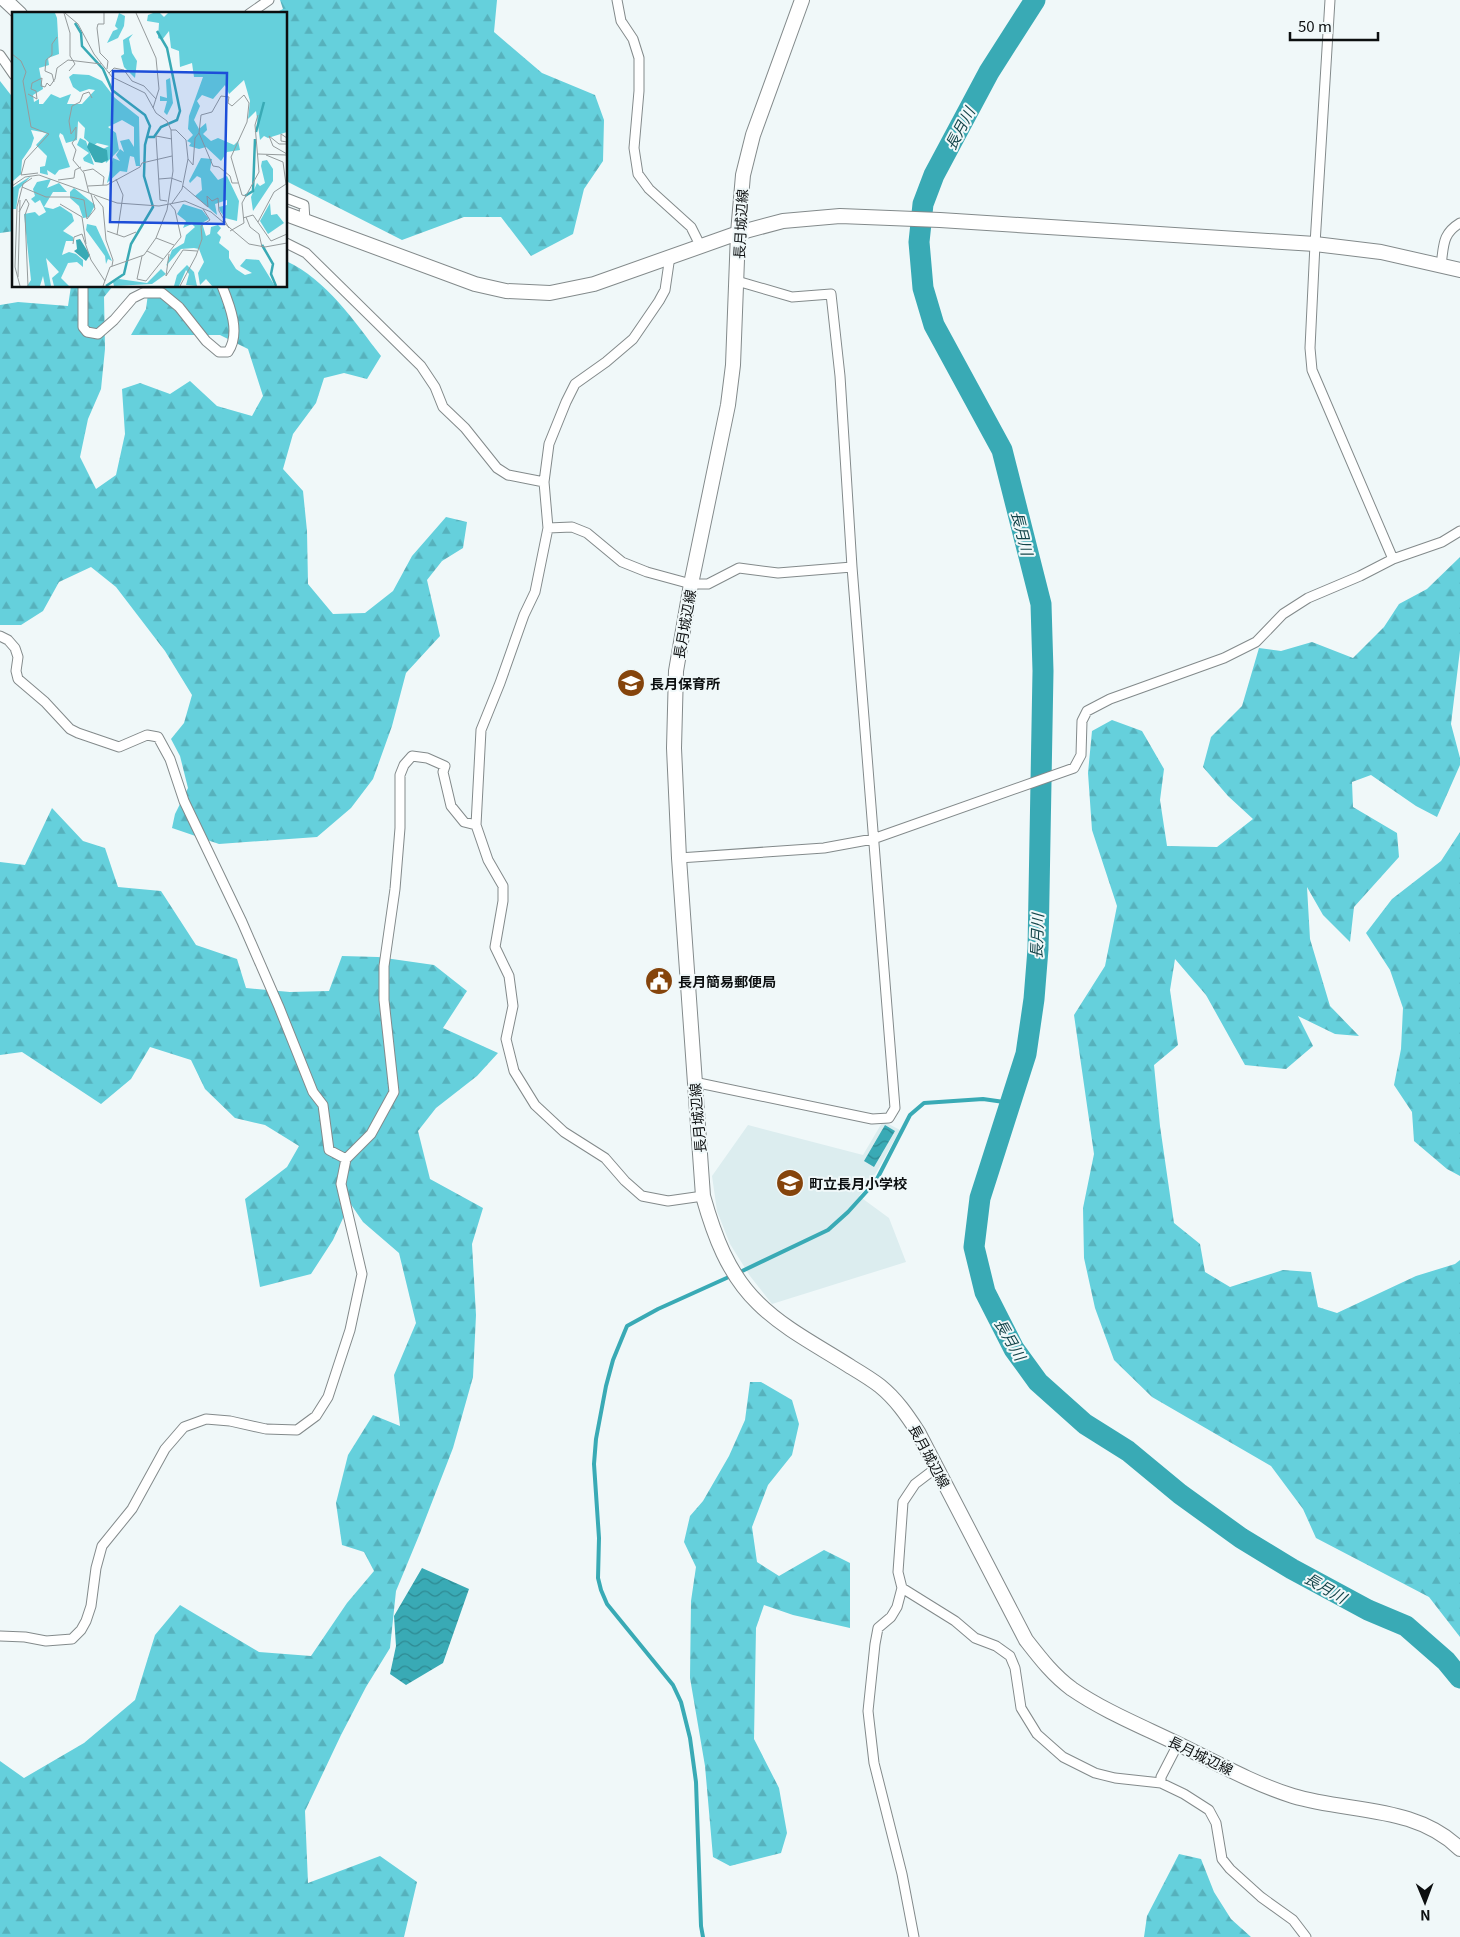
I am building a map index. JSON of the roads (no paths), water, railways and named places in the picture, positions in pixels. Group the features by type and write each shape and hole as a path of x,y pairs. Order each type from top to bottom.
{"main road":[{"path":"5,0 18,12"},
{"name":"長月城辺線","path":"802,0 753,135 743,175 738,233 733,365 728,405 691,584 676,671 674,748 694,1082 703,1196 711,1224 720,1247 757,1303 780,1322 879,1385 902,1408 918,1432 1026,1640 1047,1668 1072,1688 1102,1707 1232,1771 1293,1796 1401,1816 1429,1826 1448,1837 1460,1849"},
{"path":"288,215 475,284 506,291 550,293 594,284 738,233 783,221 840,216 940,220 1315,244 1381,252 1460,270"}],"street":[{"path":"252,12 269,0"},
{"path":"617,0 621,22 633,39 639,58 639,91 634,148 638,174 649,189 691,227 700,245"},
{"path":"1330,0 1315,244 1310,348 1312,370 1393,560"},
{"path":"0,55 12,73"},
{"path":"288,199 304,206 305,221"},
{"path":"1441,265 1445,237 1451,228 1460,223"},
{"path":"288,244 306,253 421,366 435,387 443,407 465,428 497,468 508,475 544,482"},
{"path":"670,256 665,290 633,339 606,362 575,384 549,444 544,482 548,528 535,592 524,615 481,730 476,825 488,860 503,886 503,900 495,947 509,976 513,1006 506,1039 514,1071 535,1105 564,1132 605,1158 625,1181 642,1196 668,1201 703,1196"},
{"path":"694,1082 872,1119 889,1118 895,1108 852,567 840,376 831,294 792,297 737,282"},
{"path":"83,288 83,327 87,332 98,334 114,320 133,298 143,293 162,293 179,307 206,341 219,352 228,352 234,344 232,309 223,288"},
{"path":"548,528 572,528 587,532 622,562 647,572 691,584 708,584 739,568 778,573 852,567"},
{"path":"680,858 824,848 873,839 1074,768 1081,755 1082,721 1087,711 1110,699 1224,658 1256,642 1283,614 1308,598 1393,560 1442,542 1460,531"},
{"path":"0,636 8,640 15,648 18,657 16,671 18,679 45,702 70,729 118,747 147,736 158,737 170,759 184,801 246,930 279,1007 312,1092 323,1105 329,1150 346,1159"},
{"path":"0,1636 25,1637 46,1641 72,1639 81,1630 91,1606 96,1568 102,1546 132,1509 165,1449 184,1428 206,1420 230,1421 266,1429 297,1430 316,1416 328,1398 350,1330 362,1274 341,1184 346,1159 371,1134 394,1092 384,1000 384,966 399,845 400,775 404,765 412,756 427,758 446,766 443,772 451,806 464,822 476,825"},
{"path":"914,1937 902,1874 874,1763 868,1711 874,1644 878,1628 891,1617 897,1607 902,1588 898,1572 902,1502 915,1484 936,1468"},
{"path":"902,1588 948,1616 975,1638 996,1646 1010,1656 1015,1668 1021,1708 1037,1734 1063,1757 1102,1775 1161,1783 1210,1810 1216,1824 1222,1859 1261,1898 1293,1920 1306,1937"},
{"path":"1161,1783 1178,1744"}],"water":[{"path":"885,1125 895,1131 874,1167 864,1161"},
{"path":"422,1568 469,1589 443,1663 406,1685 390,1674 396,1646 394,1616"}],"waterway":[{"name":"長月川","path":"1035,0 989,72 934,175 923,204 919,242 923,288 934,325 1002,450 1041,604 1043,671 1038,949 1034,999 1026,1054 980,1198 974,1247 985,1292 1014,1349 1038,1382 1085,1424 1128,1451 1180,1494 1241,1538 1292,1569 1368,1610 1406,1626 1446,1661 1460,1678"},
{"path":"738,1273 828,1230 848,1212 876,1181 910,1115 924,1103 983,1099 1011,1103"},
{"path":"703,1937 701,1926 696,1782 690,1738 681,1702 673,1685 607,1604 601,1590 598,1578 599,1538 594,1464 596,1439 606,1386 613,1360 627,1326 658,1309 731,1276"}],"place":[{"name":"長月保育所","path":"631,683"},
{"name":"長月簡易郵便局","path":"659,981"},
{"name":"町立長月小学校","path":"790,1183"}]}
